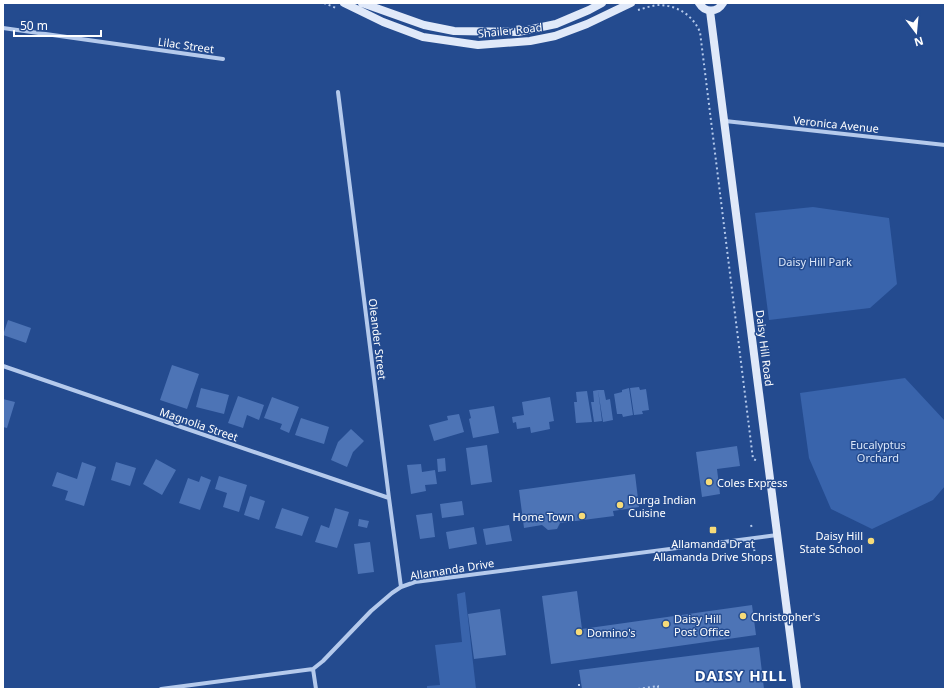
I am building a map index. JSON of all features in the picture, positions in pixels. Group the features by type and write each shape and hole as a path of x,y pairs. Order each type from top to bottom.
{"street":[{"name":"Shailer Road","path":"344,3 383,22 423,37 478,45 530,41 555,36 587,24 631,3"},
{"name":"Shailer Road","path":"362,3 424,25 454,31 485,32 518,32 556,24 602,3"},
{"path":"699,3 703,8 710,11 718,9 723,3"},
{"name":"Daisy Hill Road","path":"710,11 797,689"},
{"name":"Lilac Street","path":"3,28 223,59"},
{"name":"Oleander Street","path":"338,92 401,587"},
{"name":"Veronica Avenue","path":"725,120 945,145"},
{"name":"Magnolia Street","path":"3,366 389,498"},
{"name":"Allamanda Drive","path":"313,669 323,661 371,611 392,593 401,587 415,582 778,535"},
{"path":"161,689 313,669 316,689"}],"path":[{"path":"697,26 700,32 752,459"},
{"path":"754,549 755,553"},
{"path":"578,684 579,689"},
{"path":"638,689 658,686 658,689"}],"green space":[{"name":"Daisy Hill Park","path":"813,207 889,218 897,284 870,308 769,320 755,213"},
{"name":"Eucalyptus Orchard","path":"905,378 945,421 945,486 933,500 872,529 831,509 809,458 800,393"},
{"path":"465,592 476,689 427,689 427,686 440,685 435,645 462,642 457,594"}],"building":[{"path":"8,320 31,328 26,343 3,335"},
{"path":"172,365 199,374 187,409 160,400"},
{"path":"639,387 640,390 646,389 649,410 642,411 643,414 634,415 630,388"},
{"path":"201,388 229,395 224,414 196,407"},
{"path":"629,388 633,415 623,417 622,414 617,414 614,394"},
{"path":"598,390 604,390 606,400 610,399 613,420 603,422"},
{"path":"598,390 602,421 594,422 591,402 594,402 593,391"},
{"path":"587,391 592,422 576,423 574,402 577,402 576,392"},
{"path":"238,396 264,405 259,420 247,415 243,428 228,423"},
{"path":"272,397 299,407 289,433 280,429 282,424 264,418"},
{"path":"550,397 554,421 549,422 550,429 531,433 530,427 517,429 516,422 513,423 512,417 524,415 522,402"},
{"path":"3,399 15,402 7,428 3,427"},
{"path":"494,406 499,433 473,438 469,419 471,418 469,410"},
{"path":"459,414 464,432 434,441 429,425 448,420 447,416"},
{"path":"301,418 329,427 324,444 295,435"},
{"path":"351,429 364,441 353,452 347,467 331,460 338,442"},
{"path":"487,445 492,482 471,485 466,448"},
{"name":"Coles Express","path":"737,446 740,466 717,469 720,494 702,497 696,452"},
{"path":"445,458 446,471 438,472 437,459"},
{"path":"156,459 176,470 162,495 143,484"},
{"path":"82,462 96,467 84,506 65,500 68,491 52,486 57,472 77,479"},
{"path":"116,462 136,468 130,486 111,480"},
{"path":"421,464 422,472 435,470 437,484 425,485 426,491 411,494 407,465"},
{"path":"635,474 639,507 613,511 614,516 560,523 557,529 548,530 542,525 524,528 519,490"},
{"path":"201,476 211,480 200,510 179,503 188,478 199,482"},
{"path":"219,476 247,485 239,512 223,507 227,493 215,489"},
{"path":"250,496 265,501 259,520 244,515"},
{"path":"462,501 464,515 442,518 440,504"},
{"path":"282,508 309,517 302,536 275,528"},
{"path":"335,508 349,512 337,548 315,542 321,525 329,528"},
{"path":"432,513 435,537 420,539 416,515"},
{"path":"359,519 369,521 367,528 358,526"},
{"path":"509,525 512,541 486,545 483,529"},
{"path":"474,527 477,544 449,549 446,532"},
{"path":"370,542 374,572 358,574 354,544"},
{"path":"577,591 582,629 752,605 756,635 551,664 542,596"},
{"path":"500,609 506,655 474,659 468,614"},
{"path":"759,647 764,689 582,689 579,670"}],"place":[{"name":"Coles Express","path":"709,482"},
{"name":"Durga Indian Cuisine","path":"620,505"},
{"name":"Home Town","path":"582,516"},
{"name":"Allamanda Dr at Allamanda Drive Shops","path":"713,530"},
{"name":"Daisy Hill State School","path":"871,541"},
{"name":"Christopher's","path":"743,616"},
{"name":"Daisy Hill Post Office","path":"666,624"},
{"name":"Domino's","path":"579,632"}],"district":[{"name":"DAISY HILL","path":"741,675"}]}
